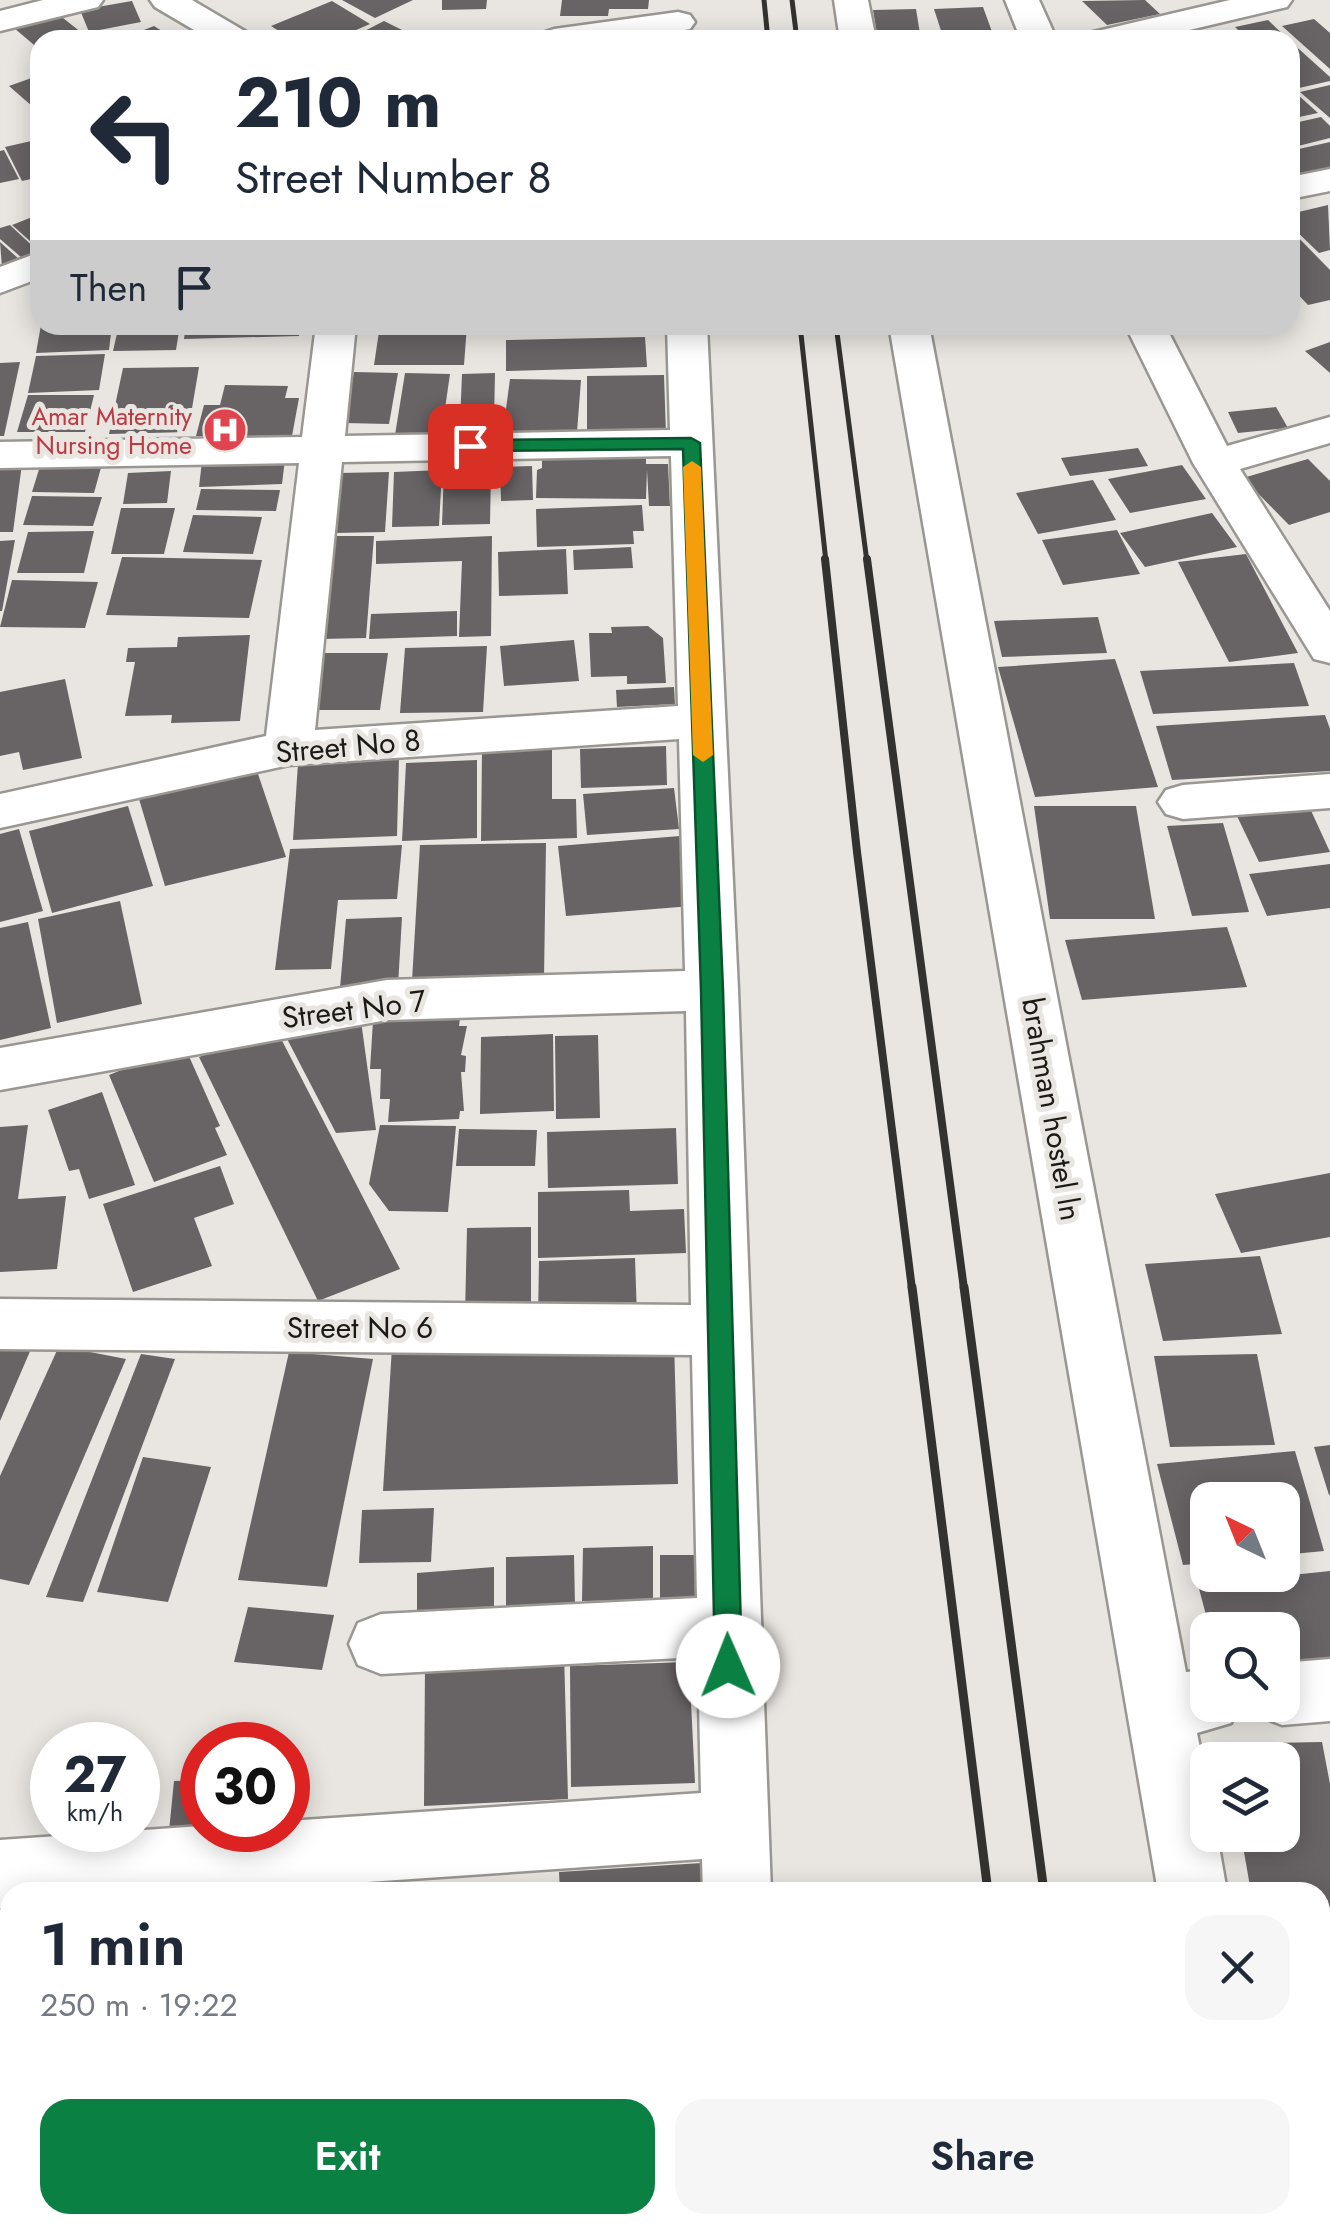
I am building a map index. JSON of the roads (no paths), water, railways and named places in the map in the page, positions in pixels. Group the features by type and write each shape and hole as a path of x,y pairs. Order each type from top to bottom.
{"street":[{"path":"0,21 86,0"},
{"path":"167,0 219,30"},
{"path":"851,0 856,30"},
{"path":"1022,0 1035,30"},
{"path":"1144,30 1275,0"},
{"path":"619,30 677,21"},
{"path":"1300,186 1330,180"},
{"path":"0,281 30,268"},
{"path":"288,748 335,335"},
{"path":"688,335 712,990 735,1882"},
{"name":"brahman hostel ln","path":"911,335 1184,1703 1193,1882"},
{"path":"1149,335 1214,462 1330,648"},
{"path":"1214,462 1330,430"},
{"path":"0,455 691,443"},
{"name":"Street No 8","path":"0,812 288,748 702,721"},
{"path":"1183,802 1330,791"},
{"name":"Street No 7","path":"0,1070 387,1000 712,990"},
{"name":"Street No 6","path":"0,1324 720,1330"},
{"path":"381,1644 727,1626"},
{"path":"1300,1692 1330,1690"},
{"path":"0,1874 239,1876 732,1824"}],"railway":[{"path":"764,0 767,30"},
{"path":"792,0 796,30"},
{"path":"801,335 826,562"},
{"path":"837,335 867,562"},
{"path":"825,559 912,1289"},
{"path":"867,559 964,1289"},
{"path":"912,1287 987,1882"},
{"path":"964,1287 1043,1882"}],"place":[{"name":"Amar Maternity Nursing Home","path":"225,430"}]}
